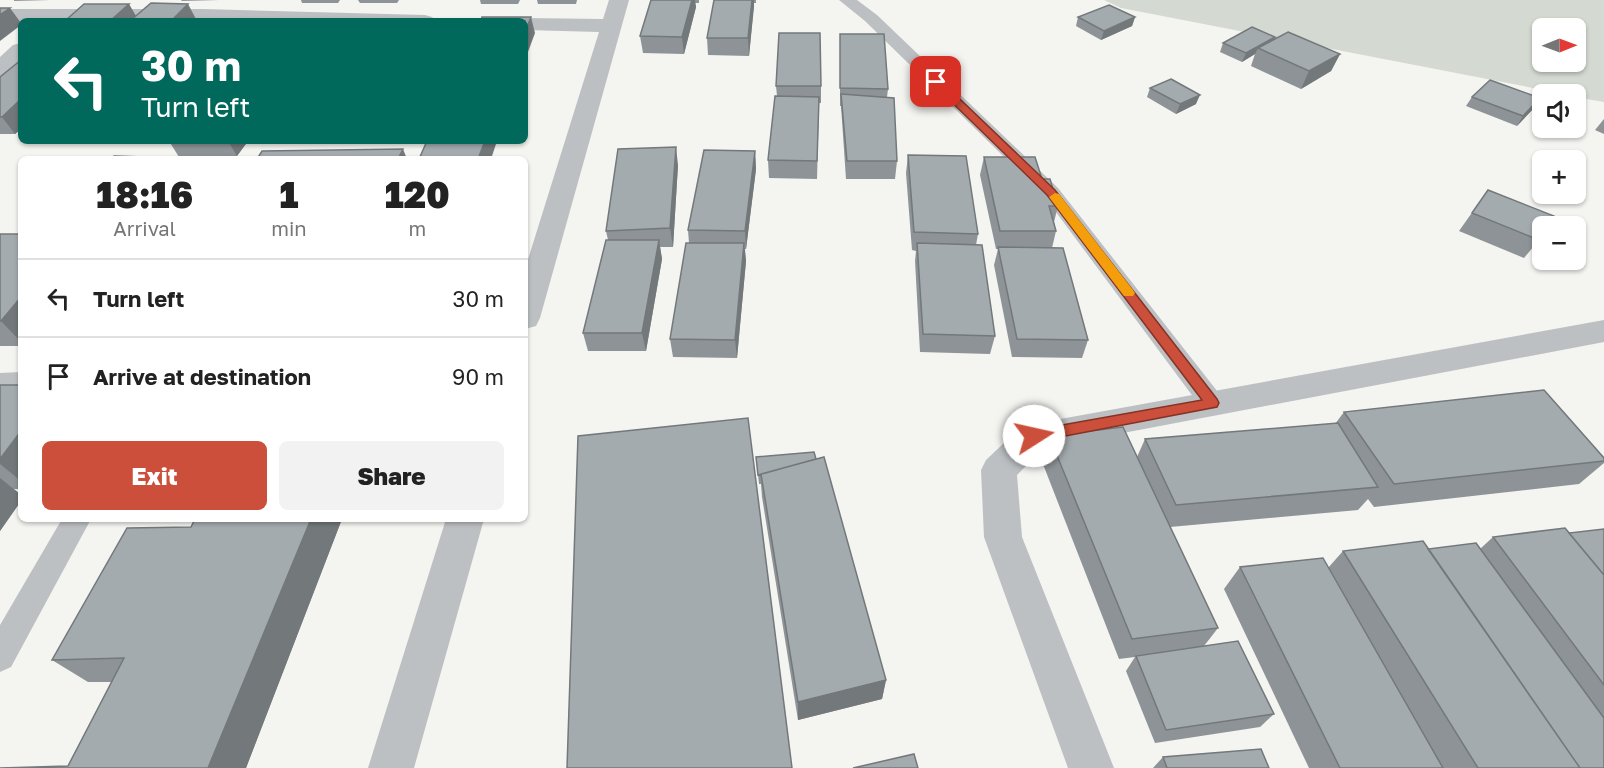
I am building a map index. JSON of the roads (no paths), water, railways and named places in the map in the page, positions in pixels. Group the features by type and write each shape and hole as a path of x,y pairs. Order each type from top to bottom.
{"street":[{"path":"56,18 77,0"},
{"path":"528,308 619,0"},
{"path":"0,15 56,18 202,15 314,18"},
{"path":"528,24 612,26"},
{"path":"0,69 18,53"},
{"path":"1090,768 1003,537 999,470 1034,436 1604,331"},
{"path":"391,768 464,522"}],"lane":[{"path":"847,0 871,18 1051,192 1212,403"},
{"path":"0,383 18,382"},
{"path":"0,656 75,522"}]}
